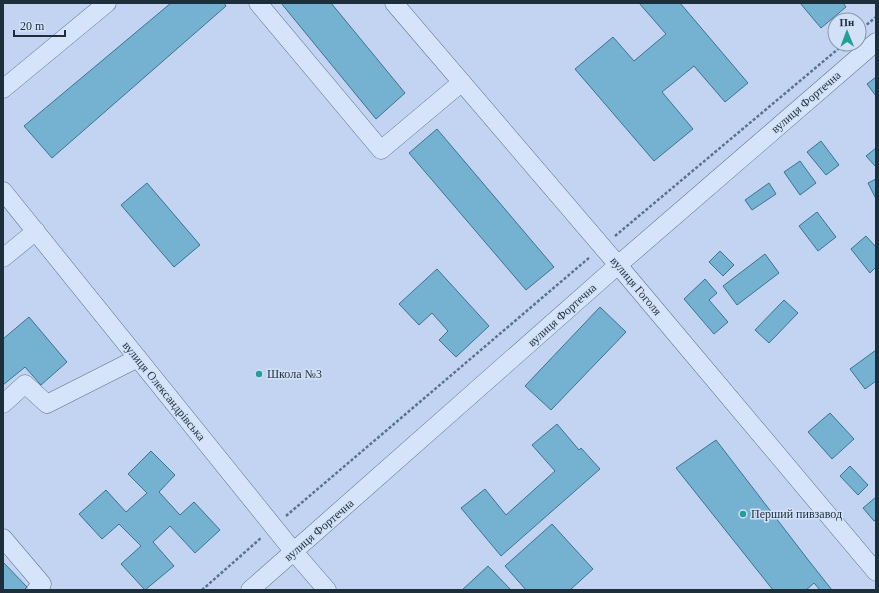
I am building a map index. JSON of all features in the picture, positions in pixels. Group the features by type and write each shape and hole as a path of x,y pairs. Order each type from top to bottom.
{"street":[{"path":"3,89 107,3"},
{"path":"258,3 381,150 462,82"},
{"name":"вулиця Гоголя","path":"399,5 462,82 603,247 876,572"},
{"name":"вулиця Фортечна","path":"250,590 618,265 876,42"},
{"name":"вулиця Олександрівська","path":"3,190 294,552 327,590"},
{"path":"3,258 36,232"},
{"path":"3,404 25,384 46,404 138,358"},
{"path":"3,538 42,584 36,590"}],"path":[{"path":"867,24 876,17"},
{"path":"202,590 274,526 835,52"}],"building":[{"path":"171,3 224,3 226,6 52,158 24,126"},
{"path":"281,3 331,3 405,93 376,119"},
{"path":"639,3 680,3 748,83 725,102 694,66 662,92 693,129 654,161 575,69 613,37 634,61 666,34"},
{"path":"800,3 843,3 846,7 840,12 827,12 827,23 821,28"},
{"path":"876,77 876,96 867,84"},
{"path":"437,129 554,267 526,290 409,153"},
{"path":"821,141 839,165 826,175 807,152"},
{"path":"876,148 876,167 866,156"},
{"path":"800,161 816,183 800,195 784,172"},
{"path":"876,179 876,199 868,183"},
{"path":"147,183 200,245 174,267 121,205"},
{"path":"769,183 776,194 752,210 745,200"},
{"path":"817,212 836,237 818,251 799,226"},
{"path":"866,236 876,247 876,267 870,273 851,249"},
{"path":"720,251 734,265 723,276 709,262"},
{"path":"765,254 779,273 737,305 723,286"},
{"path":"437,269 489,326 456,357 439,340 448,331 432,313 419,325 399,304"},
{"path":"705,279 717,293 709,300 728,322 714,334 684,299"},
{"path":"784,300 798,313 769,343 755,330"},
{"path":"600,307 626,332 551,410 525,386"},
{"path":"29,317 67,362 41,385 25,367 3,385 3,339"},
{"path":"876,350 876,381 865,389 850,369"},
{"path":"830,413 854,439 832,459 808,432"},
{"path":"557,424 579,450 581,448 600,469 501,556 461,508 485,489 506,515 555,471 532,445"},
{"name":"Перший пивзавод","path":"716,440 832,590 820,590 814,583 806,590 773,590 676,468"},
{"path":"151,451 175,475 159,492 180,515 194,502 220,530 195,553 170,526 153,542 174,566 145,590 121,564 141,546 119,524 102,539 79,514 106,490 126,512 147,493 128,474"},
{"path":"850,466 868,485 858,495 840,476"},
{"path":"876,497 876,520 874,521 863,508"},
{"path":"552,524 593,569 570,590 526,590 505,566"},
{"path":"3,562 27,587 24,590 3,590"},
{"path":"488,566 511,590 462,590"}],"place":[{"name":"Школа №3","path":"259,374"},
{"name":"Перший пивзавод","path":"743,514"}]}
